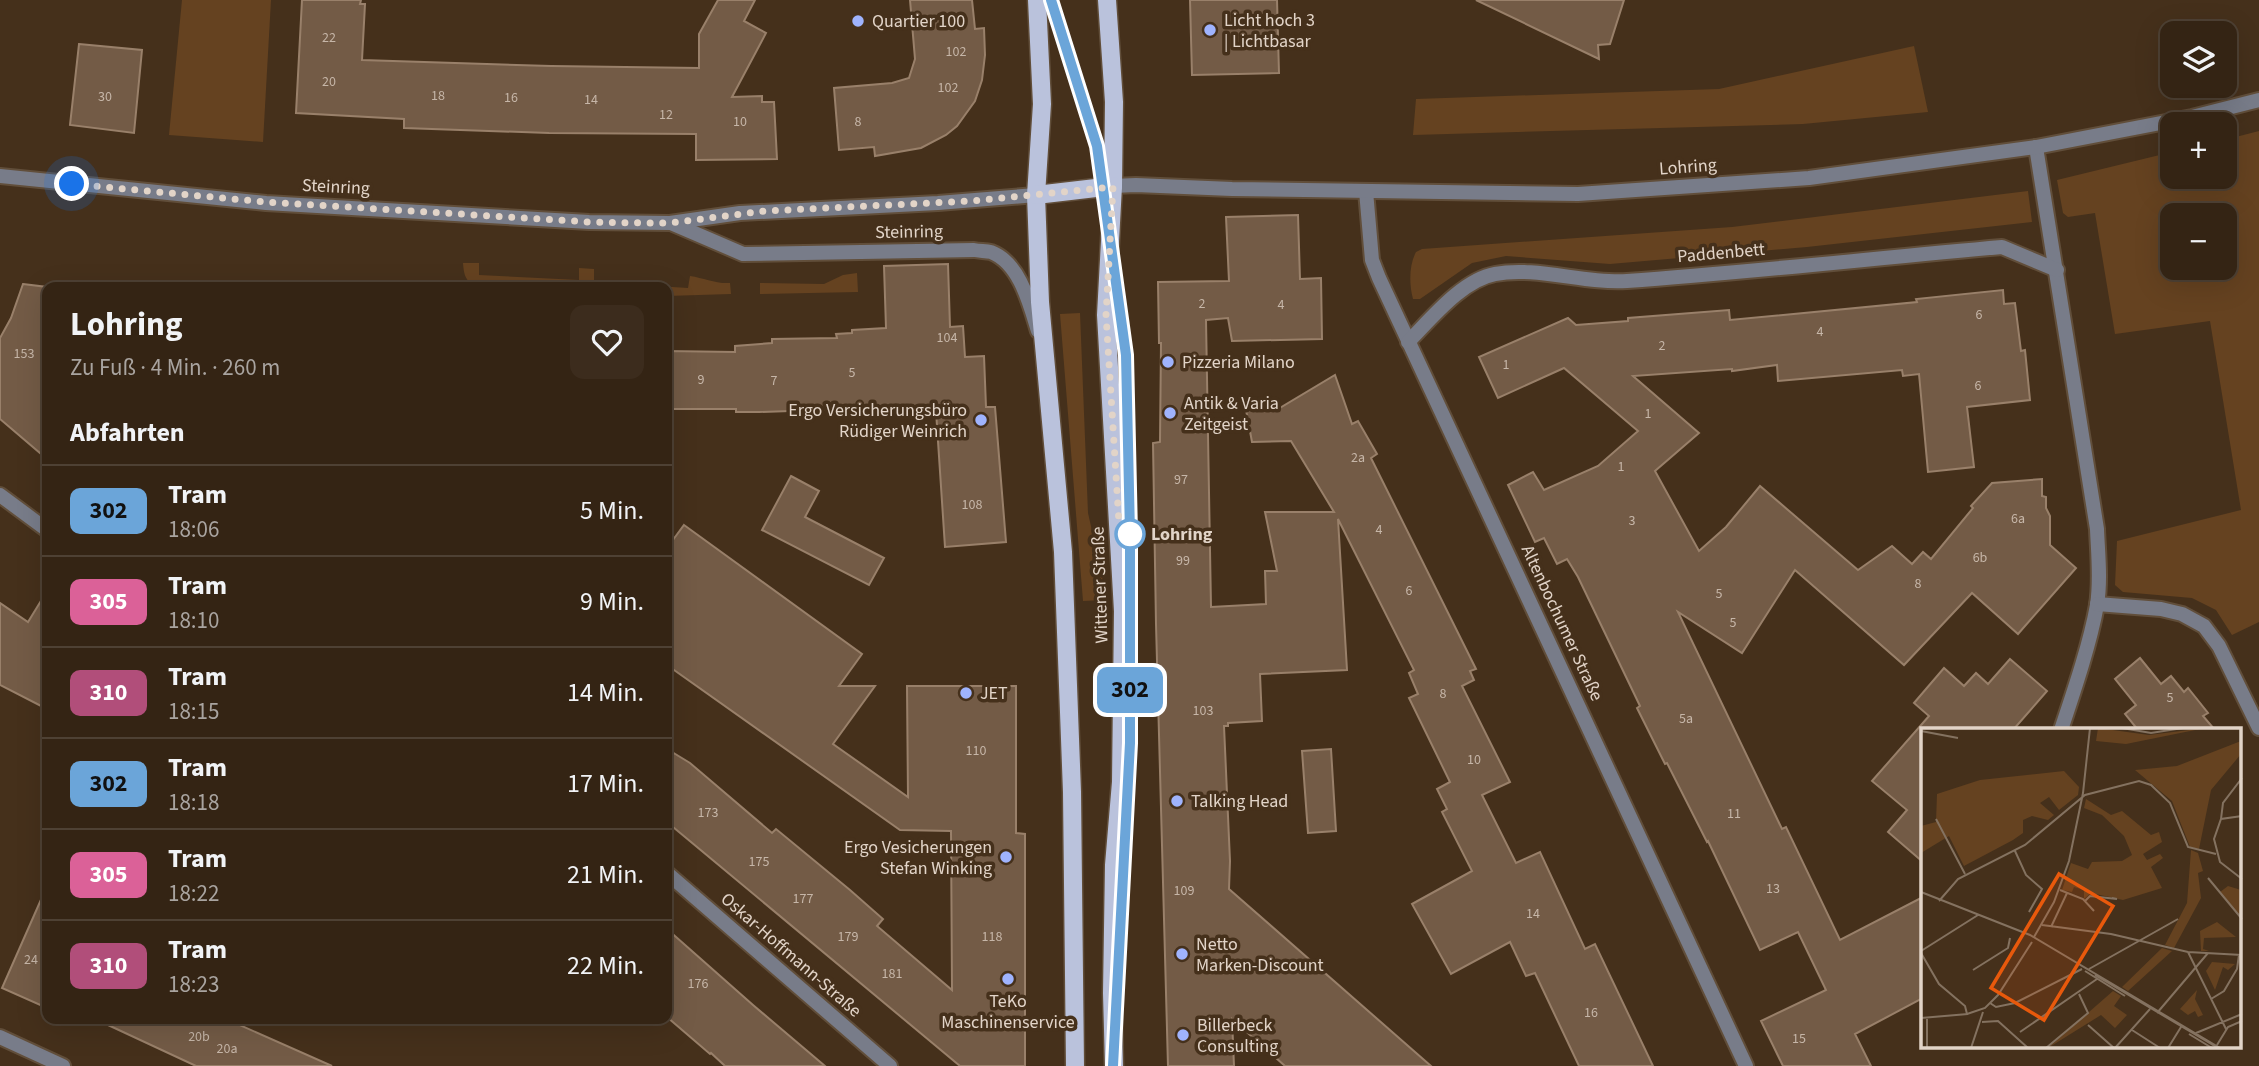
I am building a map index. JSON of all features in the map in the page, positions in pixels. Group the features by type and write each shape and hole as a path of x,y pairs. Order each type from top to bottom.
{"main road":[{"name":"Wittener Straße","path":"1037,0 1042,104 1037,195 1040,302 1066,613 1075,910 1075,1066"},
{"name":"Wittener Straße","path":"1099,0 1108,9 1114,102 1113,187 1106,315 1123,611 1121,782 1114,865 1114,1066"},
{"path":"1037,195 1113,187"}],"street":[{"name":"Lohring","path":"1113,187 1136,185 1578,194 1809,178 2036,147 2192,117 2259,100"},
{"path":"2036,147 2097,529 2099,566 2097,604 2062,728"},
{"name":"Steinring","path":"0,176 266,202 589,222 670,223 740,213 910,205 1037,195"},
{"name":"Altenbochumer Straße","path":"1366,191 1372,261 1746,1066"},
{"name":"Steinring","path":"670,223 743,254 974,250 990,252 1004,260 1016,276 1029,303 1045,358"},
{"name":"Paddenbett","path":"1408,342 1447,302 1475,282 1493,274 1514,273 1623,281 2002,247 2057,270"},
{"path":"0,495 42,526"},
{"path":"2097,604 2161,609 2182,614 2204,625 2219,646 2259,728"},
{"name":"Oskar-Hoffmann-Straße","path":"672,877 890,1066"},
{"path":"0,1037 63,1066"}],"shaded area":[{"path":"182,0 271,0 263,142 169,135"},
{"path":"1914,46 1928,112 1803,124 1413,135 1416,99 1719,89"},
{"path":"2259,131 2259,622 2232,635 2216,610 2192,598 2123,592 2115,585 2117,541 2241,510 2210,321 2115,334 2095,213 2068,217 2063,213 2057,180 2160,155 2160,189 2237,189 2237,137"},
{"path":"2028,191 2032,222 1807,247 1610,264 1506,256 1472,263 1420,299 1413,299 1410,275 1412,263 1416,252 1422,249 1732,227"},
{"path":"463,263 479,263 479,275 579,280 579,268 594,269 594,282 470,282"},
{"path":"857,273 858,292 760,294 760,283 824,284 843,275"},
{"path":"690,276 730,283 731,294 672,296 672,287 688,288"},
{"path":"1080,313 1088,513 1105,600 1083,601 1060,314"}],"building":[{"path":"302,0 361,0 360,4 365,4 362,60 699,68 699,34 718,0 755,0 744,21 766,33 732,97 762,96 762,102 774,102 777,159 696,160 696,134 404,128 404,119 296,113"},
{"path":"910,0 972,0 975,29 984,28 985,55 982,80 975,101 957,126 921,148 875,156 874,147 839,150 834,88 892,83 909,78 915,59"},
{"path":"1190,0 1277,0 1279,73 1192,75"},
{"path":"1476,0 1624,0 1610,44 1598,45 1599,59"},
{"path":"79,44 142,50 134,133 70,125"},
{"path":"1298,215 1300,279 1321,278 1322,339 1232,341 1228,318 1206,320 1211,607 1266,604 1265,571 1277,571 1265,512 1334,512 1291,441 1252,442 1246,410 1278,409 1335,375 1352,424 1358,421 1377,454 1371,458 1476,669 1470,671 1474,680 1462,686 1510,782 1482,795 1516,863 1540,852 1585,949 1595,944 1653,1066 1579,1066 1535,973 1526,976 1510,942 1451,974 1412,904 1472,871 1442,812 1447,809 1437,789 1450,782 1409,698 1418,694 1409,673 1414,670 1338,519 1347,670 1260,674 1262,721 1228,723 1228,726 1224,726 1229,889 1431,1066 1285,1066 1232,1019 1234,1066 1168,1066 1153,443 1160,442 1161,343 1158,282 1229,281 1226,217"},
{"path":"948,264 950,327 963,326 965,357 984,356 986,407 995,407 1006,542 945,547 936,411 933,411 933,406 759,412 736,412 736,409 672,409 672,351 735,352 735,346 772,343 772,339 837,338 836,334 852,333 852,330 886,328 884,266"},
{"path":"23,284 42,286 42,455 0,419 0,338 11,318"},
{"path":"2003,290 2004,304 2015,303 2021,351 2025,350 2030,400 1967,407 1974,467 1928,472 1919,374 1903,376 1902,370 1778,381 1777,365 1732,371 1633,376 1699,433 1655,471 1699,551 1726,527 1760,486 1858,570 1892,546 1912,564 1923,552 1931,559 1992,483 2042,479 2042,496 2046,497 2046,508 2050,516 2050,545 2076,568 2018,634 1972,593 1904,665 1795,570 1742,653 1678,612 1782,829 1786,827 1840,940 1921,898 1921,999 1855,1034 1871,1066 1783,1066 1761,1021 1826,990 1798,932 1760,950 1708,841 1637,708 1640,706 1578,577 1567,559 1557,564 1544,538 1535,542 1508,485 1533,472 1544,490 1598,466 1638,431 1564,368 1498,398 1479,357 1568,318 1576,325 1729,310 1730,320 1917,302 1916,299"},
{"path":"791,476 819,491 805,517 884,558 869,585 762,530"},
{"path":"684,525 862,654 839,686 875,686 833,744 908,797 907,686 1016,686 1016,833 1025,834 1025,1066 960,1066 672,826 672,752 690,763 772,833 776,829 850,890 883,919 877,926 952,990 951,831 900,830 672,669 672,541"},
{"path":"42,599 42,706 0,685 0,603 28,622"},
{"path":"2140,658 2161,684 2171,676 2184,692 2188,688 2208,713 2203,716 2213,728 2136,728 2125,714 2136,705 2115,679"},
{"path":"2010,659 2047,691 2015,728 1921,728 1921,860 1888,832 1907,810 1872,781 1929,716 1914,703 1944,668 1964,686 1976,673 1988,684"},
{"path":"1331,749 1336,831 1308,833 1302,751"},
{"path":"42,897 42,1006 2,988"},
{"path":"672,933 825,1066 725,1066 672,1021"},
{"path":"106,1024 238,1024 332,1066 196,1066"}],"tram line":[{"name":"302","path":"1051,0 1097,146 1126,355 1130,534 1130,743 1113,1066"}],"place":[{"name":"Quartier 100","path":"858,21"},
{"name":"Licht hoch 3 | Lichtbasar","path":"1210,30"},
{"name":"Pizzeria Milano","path":"1168,362"},
{"name":"Antik & Varia Zeitgeist","path":"1170,413"},
{"name":"Ergo Versicherungsbüro Rüdiger Weinrich","path":"981,420"},
{"name":"Lohring","path":"1130,534"},
{"name":"JET","path":"966,693"},
{"name":"Talking Head","path":"1177,801"},
{"name":"Ergo Vesicherungen Stefan Winking","path":"1006,857"},
{"name":"Netto Marken-Discount","path":"1182,954"},
{"name":"TeKo Maschinenservice","path":"1008,979"},
{"name":"Billerbeck Consulting","path":"1183,1035"}],"route":[{"path":"72,184 266,202 645,223 670,223 791,209 971,201 1113,187 1106,315 1119,523 1130,534"}]}
